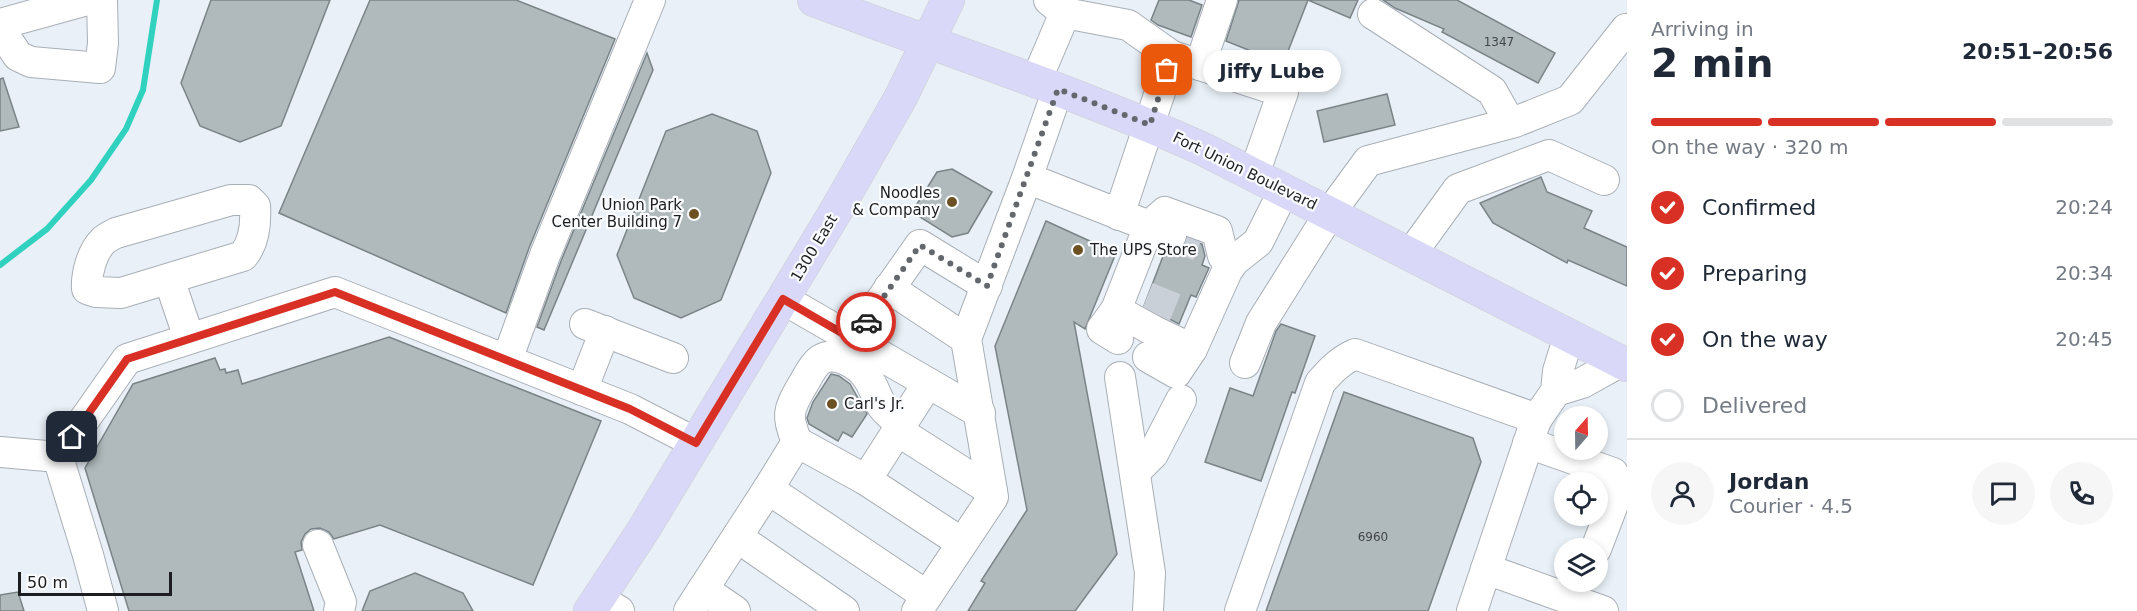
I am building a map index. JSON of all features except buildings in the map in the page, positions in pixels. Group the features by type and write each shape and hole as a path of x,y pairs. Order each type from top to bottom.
{"main road":[{"name":"Fort Union Boulevard","path":"814,0 1150,125 1254,174 1623,364"},
{"name":"1300 East","path":"603,607 696,443 901,97 948,0"}],"lane":[{"path":"0,24 87,0"},
{"path":"0,29 18,56 31,63 100,68 103,44 102,0"},
{"path":"507,360 545,255 650,0"},
{"path":"1200,65 1222,0"},
{"path":"768,489 922,604 993,497 966,339 1027,177 1047,85 1057,7 1128,25 1172,56 1283,92 1254,174"},
{"path":"1373,14 1492,91 1510,123"},
{"path":"1245,363 1261,323 1330,213 1368,161 1510,123 1570,100 1626,29"},
{"path":"1119,215 1172,56"},
{"path":"1411,254 1458,189 1549,155 1604,180"},
{"path":"1027,177 1160,230"},
{"path":"1222,255 1258,242 1284,190"},
{"path":"231,200 249,200 255,206 255,220 249,250 243,256 169,279 121,293 96,292 87,289 86,279 94,255 103,241 116,233 231,200"},
{"path":"1148,357 1176,373 1192,348 1194,316 1227,271 1216,231 1165,212 1160,230 1126,308 1154,332 1192,348"},
{"path":"854,340 920,245 987,286"},
{"path":"169,279 189,339"},
{"path":"890,288 966,339"},
{"path":"58,457 127,359 335,292 630,409 696,443"},
{"path":"783,299 980,413"},
{"path":"582,390 595,327 673,358"},
{"path":"1472,611 1533,431 1556,391 1558,371 1569,336"},
{"path":"1240,611 1320,382 1344,359 1355,354 1533,431 1613,472 1620,486 1600,538"},
{"path":"962,543 866,480 797,442 790,425 791,404 821,359 830,356 839,357 850,362 866,375 880,404 900,428 992,491"},
{"path":"1556,391 1582,383 1623,364"},
{"path":"1120,377 1150,573 1148,611"},
{"path":"866,480 928,383"},
{"path":"1135,472 1153,454 1181,400"},
{"path":"735,611 696,600 797,442"},
{"path":"0,452 58,457"},
{"path":"58,457 103,611"},
{"path":"736,537 844,611"},
{"path":"318,545 341,602 339,611"},
{"path":"1486,568 1588,598"}],"waterway":[{"path":"0,265 47,229 91,180 126,129 143,90 157,0"}],"tunnel":[{"path":"1171,235 1208,250"},
{"path":"1147,297 1184,312"}],"way so far":[{"path":"866,322 920,245 987,286 1058,89 1150,125 1167,70"}],"place":[{"name":"Jiffy Lube","path":"1167,70"},
{"name":"Noodles & Company","path":"952,202"},
{"name":"Union Park Center Building 7","path":"694,214"},
{"name":"The UPS Store","path":"1078,250"},
{"name":"Carl's Jr.","path":"832,404"}],"route":[{"path":"72,437 127,359 335,292 630,409 696,443 783,299 854,340 866,322"}]}
